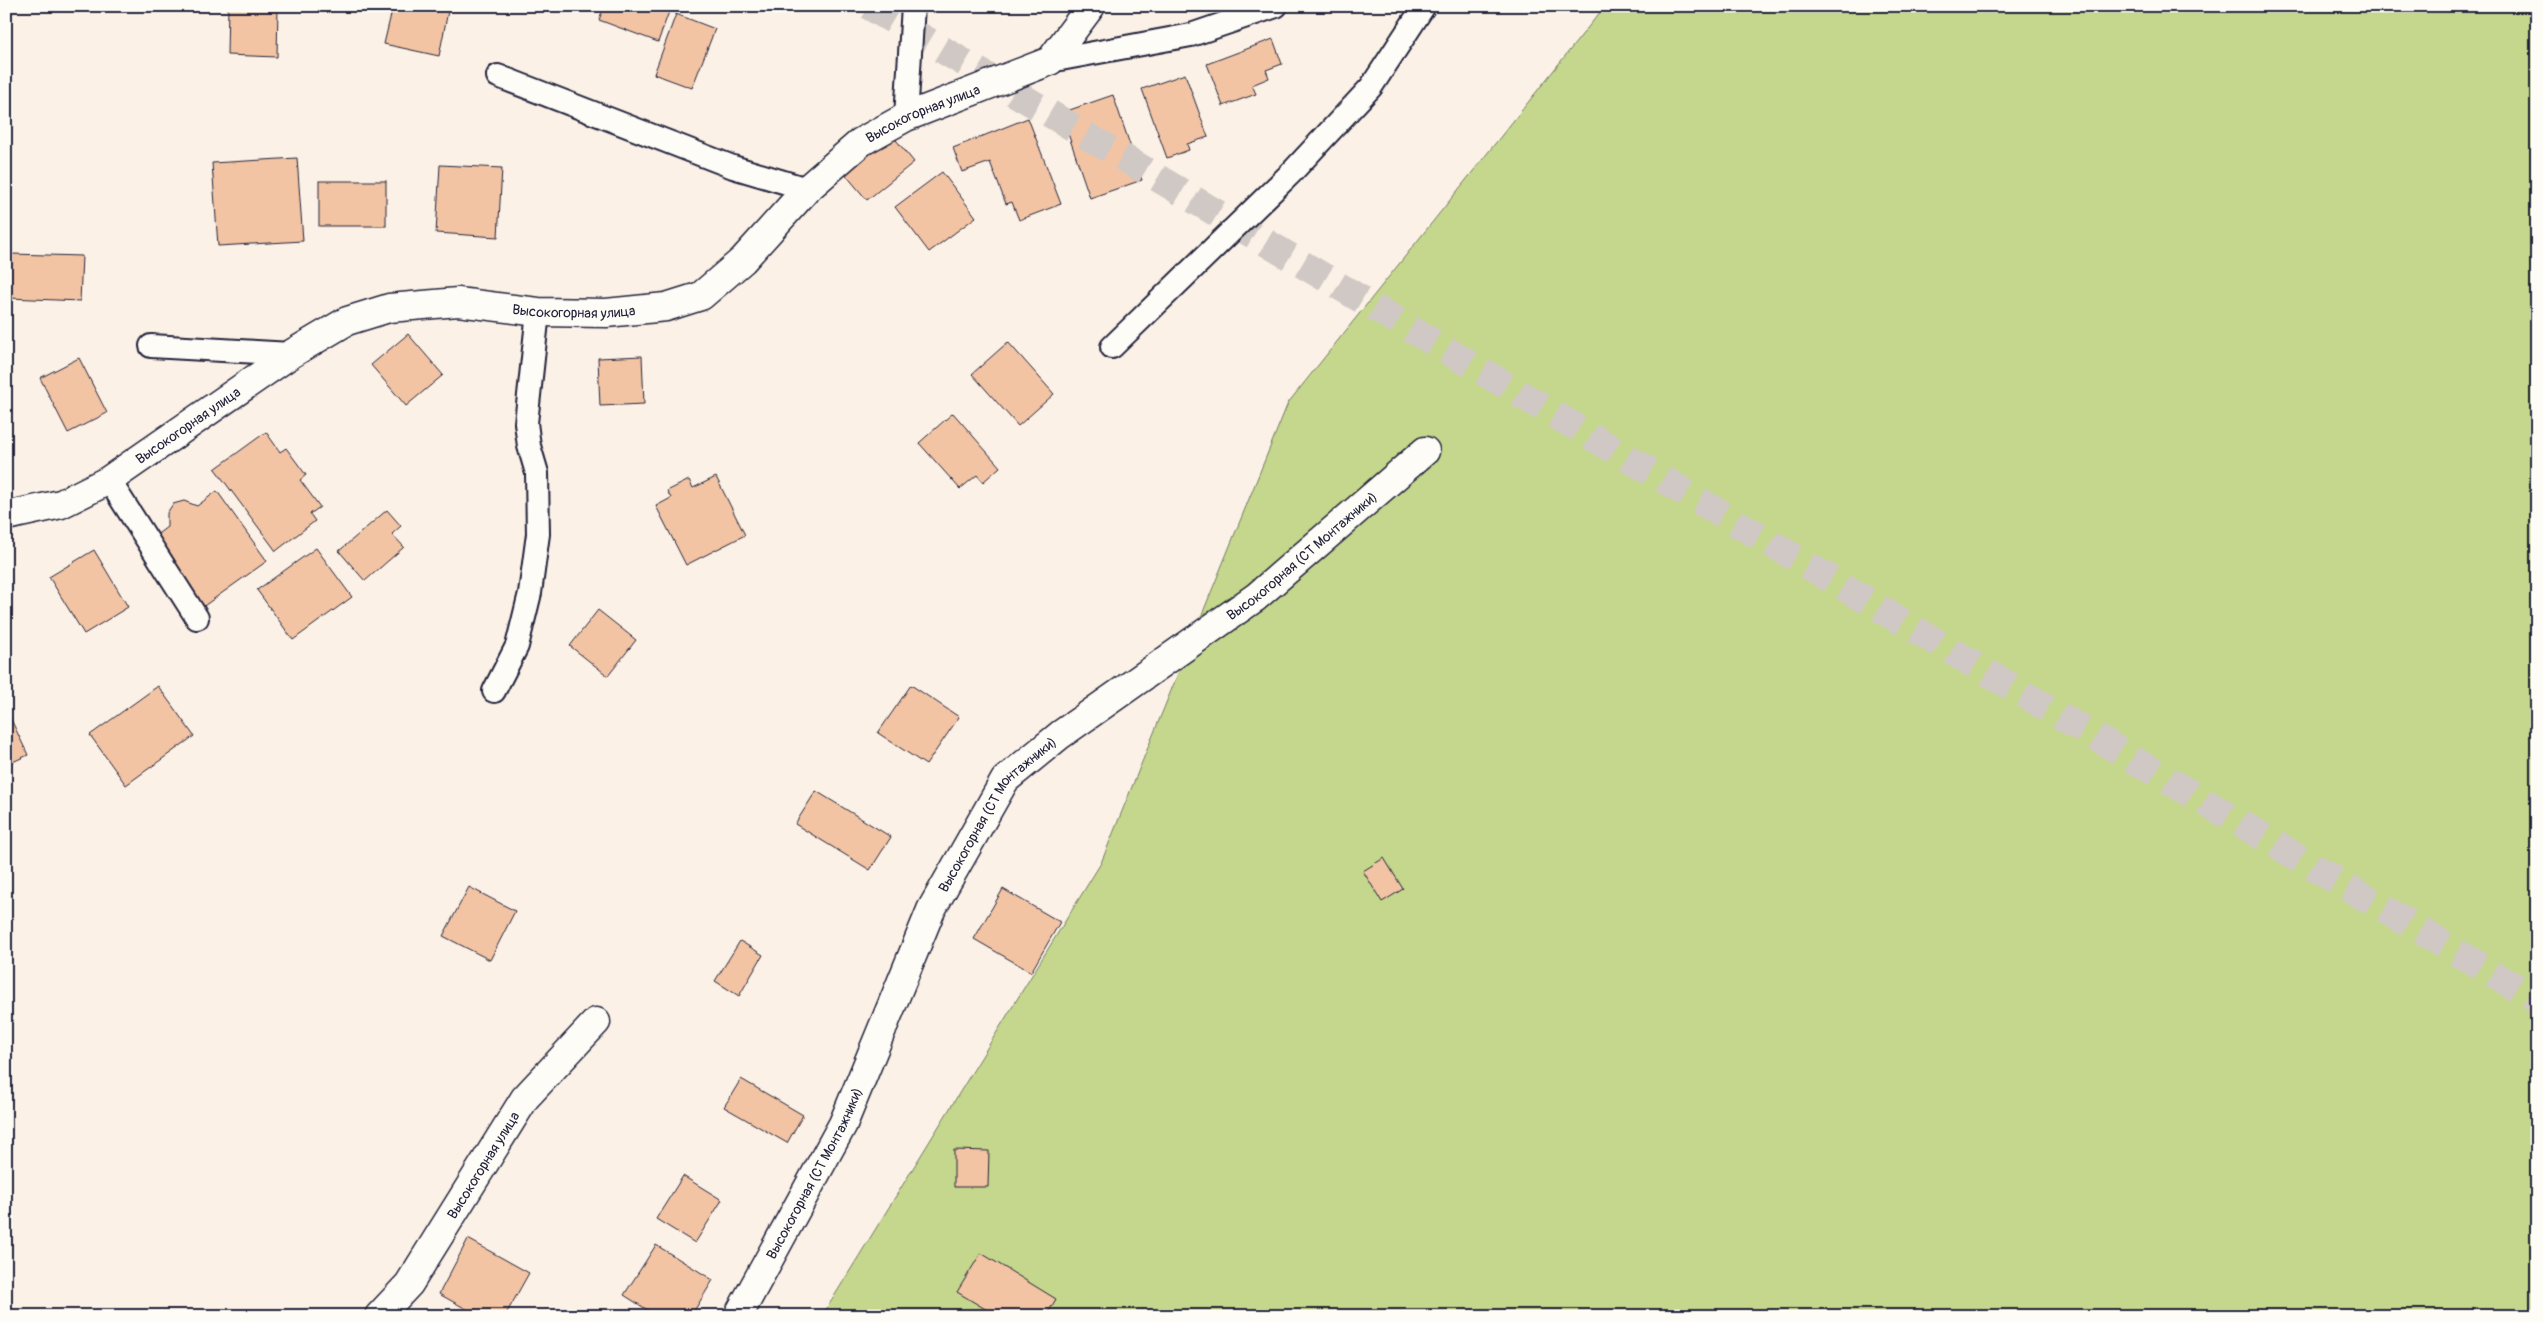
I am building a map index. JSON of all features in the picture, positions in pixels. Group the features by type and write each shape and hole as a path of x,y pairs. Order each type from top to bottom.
{"street":[{"path":"1050,61 1091,6"},
{"name":"Высокогорная улица","path":"6,516 61,504 109,480 291,354 347,321 388,308 458,302 538,312 606,313 666,307 702,296 742,260 807,189 861,142 906,117 1050,61"},
{"name":"Высокогорная (СТ Монтажники)","path":"738,1316 843,1124 931,910 1005,780 1060,734 1256,597 1425,450"},
{"name":"Высокогорная улица","path":"379,1316 409,1284 525,1098 596,1022"}],"lane":[{"path":"906,117 913,6"},
{"path":"1050,61 1191,35 1276,6"},
{"path":"1112,347 1291,173 1371,87 1424,6"},
{"path":"498,76 733,167 807,189"},
{"path":"494,691 517,646 530,594 538,534 537,473 529,446 526,423 538,312"},
{"path":"151,346 291,354"},
{"path":"109,480 197,618"}],"green space":[{"path":"1605,6 2537,6 2537,1316 822,1316 1101,863 1288,403"}],"building":[{"path":"228,6 278,6 277,57 227,55"},
{"path":"393,6 449,6 439,56 384,44"},
{"path":"604,6 671,6 658,42 599,20"},
{"path":"676,14 715,29 692,88 654,74"},
{"path":"1273,39 1282,64 1266,70 1269,78 1252,85 1256,94 1223,106 1207,64"},
{"path":"1185,74 1208,137 1187,144 1189,150 1167,158 1142,89"},
{"path":"1113,95 1142,180 1090,198 1061,113"},
{"path":"1028,118 1061,204 1019,220 1012,202 1006,204 990,162 962,172 953,148"},
{"path":"892,135 914,162 867,200 845,174"},
{"path":"297,158 303,241 218,246 212,163"},
{"path":"440,165 502,168 498,237 436,233"},
{"path":"942,172 976,217 929,252 895,207"},
{"path":"319,181 386,181 386,226 319,226"},
{"path":"11,254 82,256 80,301 9,298"},
{"path":"408,334 443,375 406,406 371,365"},
{"path":"1008,342 1054,394 1018,426 972,374"},
{"path":"642,356 644,404 600,406 598,358"},
{"path":"79,358 107,413 68,433 40,378"},
{"path":"953,413 1000,467 983,482 977,475 960,489 919,443"},
{"path":"266,432 280,452 286,448 306,475 300,480 320,507 310,514 315,521 276,551 215,469"},
{"path":"716,477 745,535 686,565 656,506 671,498 667,491 689,480 693,488"},
{"path":"217,491 267,561 201,608 151,539 167,527 167,513 173,504 184,501 197,506"},
{"path":"387,510 401,526 392,534 404,547 365,581 339,551"},
{"path":"316,548 352,597 293,640 257,590"},
{"path":"94,550 128,607 84,634 49,577"},
{"path":"598,610 636,640 608,676 570,646"},
{"path":"911,685 959,717 926,765 878,733"},
{"path":"158,686 194,736 126,785 90,735"},
{"path":"6,709 28,755 6,765"},
{"path":"816,791 891,837 870,870 795,824"},
{"path":"1384,858 1403,889 1382,902 1363,871"},
{"path":"469,887 515,911 490,960 443,936"},
{"path":"1003,889 1060,922 1031,972 974,939"},
{"path":"740,941 763,955 739,996 715,981"},
{"path":"741,1079 803,1115 787,1143 724,1107"},
{"path":"954,1150 989,1151 988,1187 954,1187"},
{"path":"683,1176 722,1200 695,1243 656,1219"},
{"path":"468,1239 529,1273 505,1316 479,1316 439,1294"},
{"path":"656,1245 713,1280 691,1316 657,1316 624,1295"},
{"path":"981,1253 1056,1299 1046,1316 997,1316 957,1292"}],"tunnel":[{"path":"869,6 2537,1000"}]}
